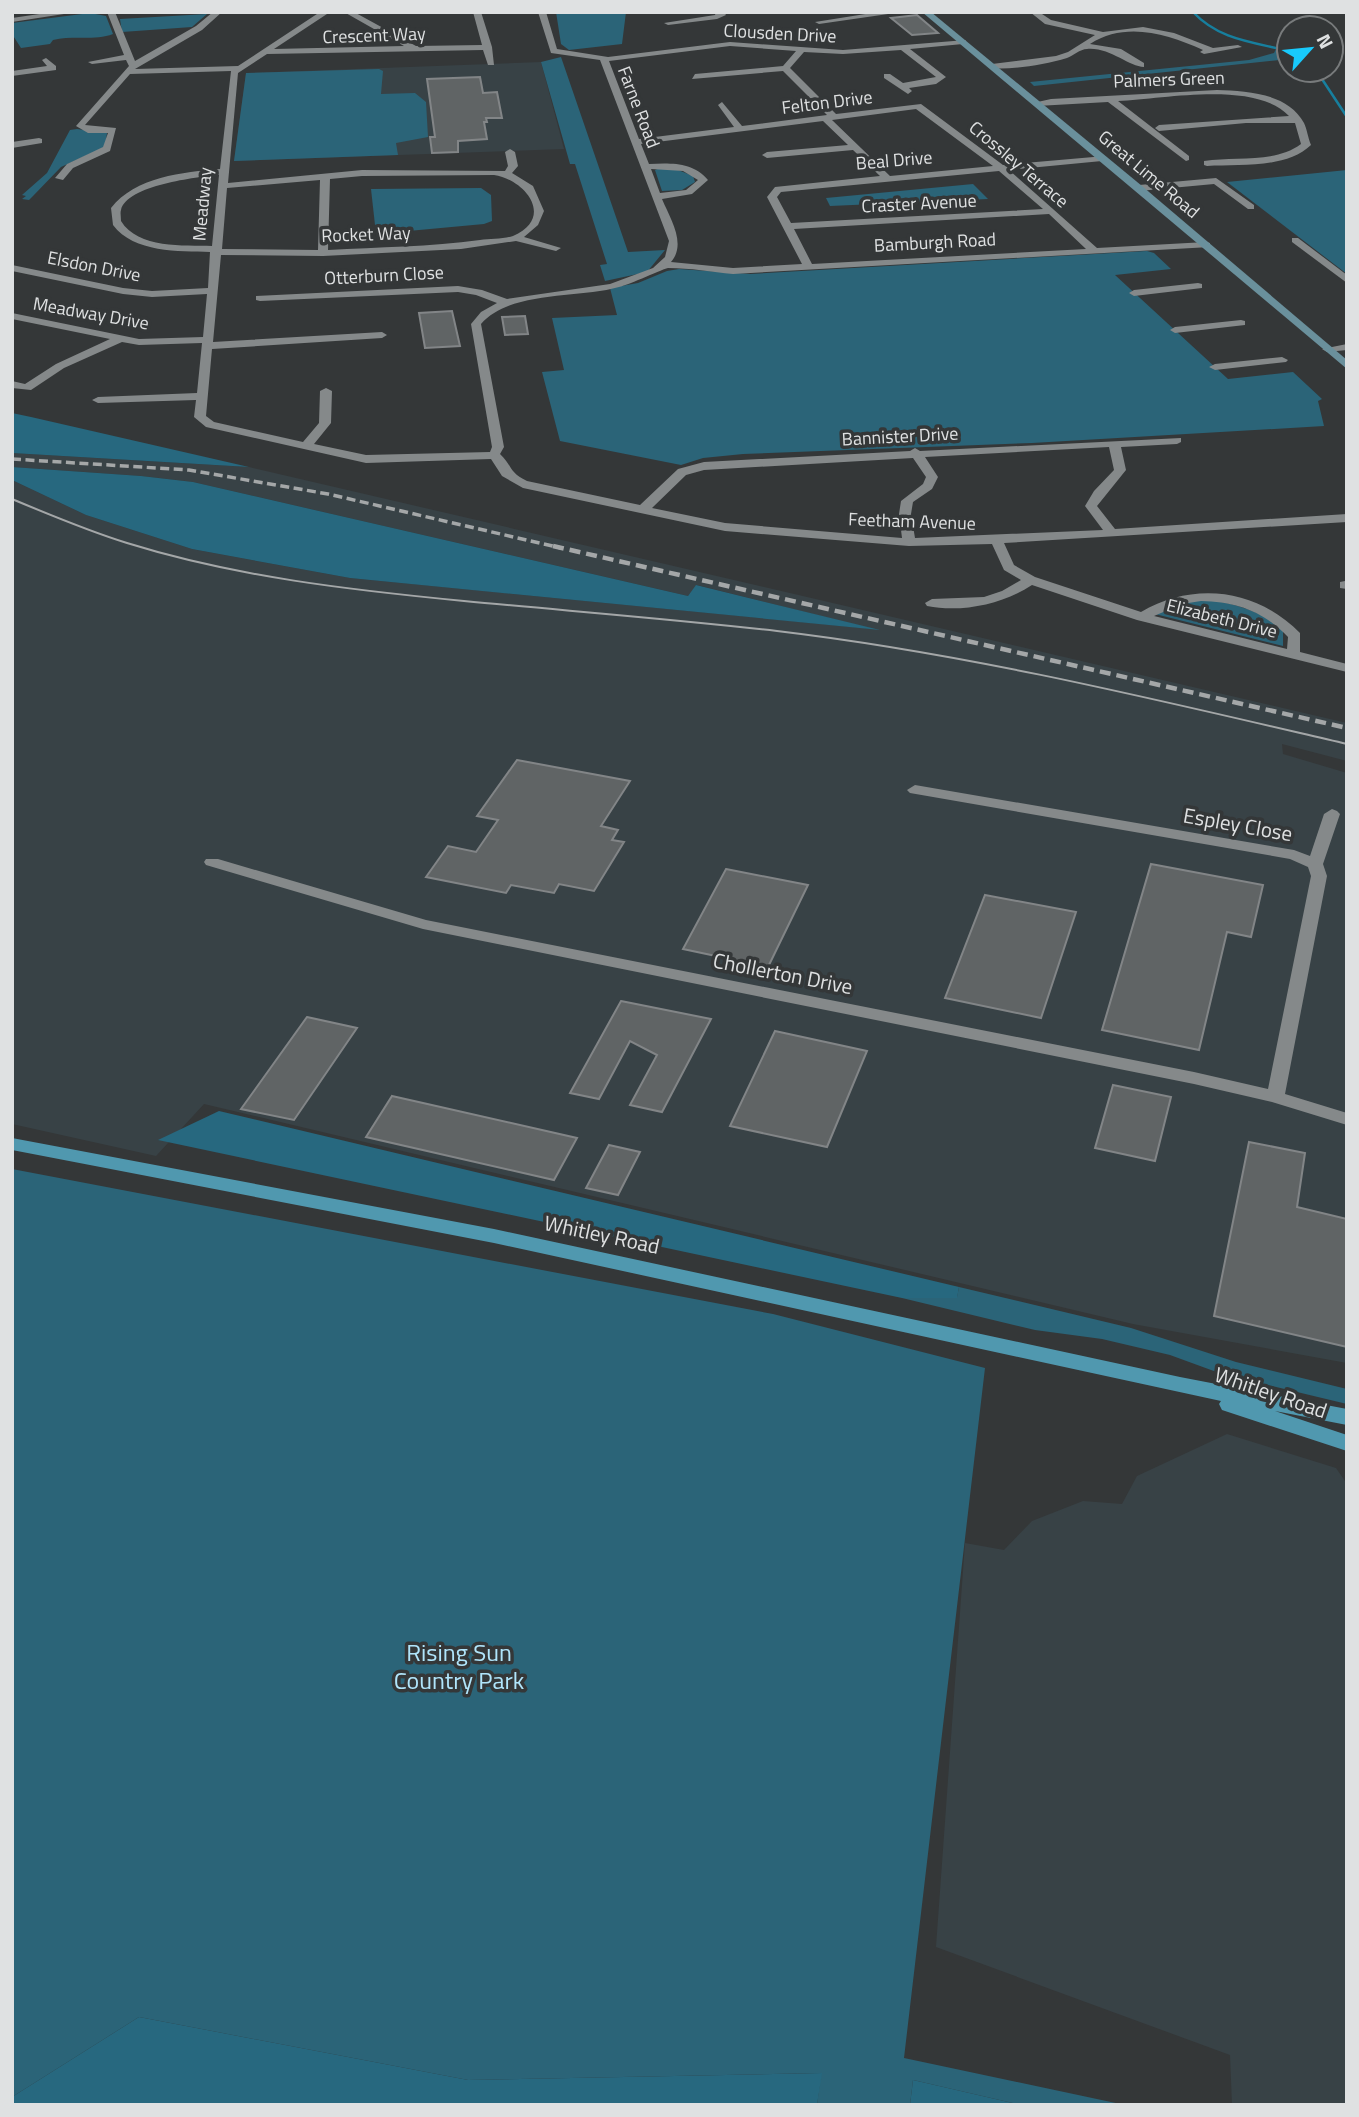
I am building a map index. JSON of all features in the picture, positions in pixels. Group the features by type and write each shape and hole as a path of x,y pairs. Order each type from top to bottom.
{"main road":[{"name":"Great Lime Road","path":"926,12 1139,188 1347,366"},
{"name":"Whitley Road","path":"12,1144 494,1236 1180,1385 1347,1417"},
{"name":"Whitley Road","path":"1180,1385 1287,1425 1347,1443"},
{"name":"Whitley Road","path":"1258,1400 1347,1425"}],"street":[{"path":"12,20 73,12"},
{"path":"111,12 130,65"},
{"path":"113,130 88,130 79,126 130,65 199,28 218,12"},
{"path":"92,62 239,68 326,12"},
{"path":"348,12 415,49"},
{"path":"487,12 477,13 491,63"},
{"name":"Clousden Drive","path":"542,12 554,51 604,59 730,44 844,52 962,42"},
{"path":"669,12 667,37 684,49"},
{"path":"668,23 714,18 721,16 720,12"},
{"path":"818,22 898,12"},
{"path":"1034,12 1048,22 1102,34 1135,28 1168,32 1212,51"},
{"path":"1153,19 1156,25 1153,29"},
{"path":"992,66 1066,56 1102,34"},
{"path":"1084,46 1118,51 1141,65"},
{"name":"Crescent Way","path":"262,52 488,47"},
{"path":"887,76 905,89 933,82 942,76 903,47"},
{"path":"1195,53 1238,47"},
{"path":"695,77 785,68 802,49"},
{"path":"1133,59 1153,58"},
{"name":"Farne Road","path":"604,59 674,241 674,250 666,265"},
{"path":"12,74 53,68 46,60"},
{"path":"1042,60 1051,66"},
{"name":"Meadway","path":"239,68 233,75 200,416 210,425 344,456 386,460 494,455"},
{"path":"785,68 854,147 886,177"},
{"name":"Palmers Green","path":"1037,103 1238,93 1277,103 1295,119"},
{"path":"1109,98 1186,158"},
{"path":"710,106 733,104"},
{"path":"722,105 740,129"},
{"name":"Felton Drive","path":"636,142 918,106"},
{"name":"Crossley Terrace","path":"918,106 963,135 1004,167 1095,252"},
{"path":"1159,128 1180,129 1246,120 1295,119 1305,139 1306,145 1300,151 1287,156 1222,159 1207,163"},
{"path":"60,178 70,166 107,149 116,120 104,120"},
{"path":"12,145 39,141"},
{"path":"767,155 854,147"},
{"path":"508,173 513,166 510,152"},
{"name":"Beal Drive","path":"808,267 772,197 778,189 1102,158"},
{"name":"Farne Road","path":"646,167 687,169 697,173 703,180 699,187 687,192 657,196"},
{"path":"221,186 325,176 438,171 508,173 528,185 538,202 539,211 535,223 516,238"},
{"name":"Rocket Way","path":"223,172 183,176 158,182 128,196 115,210 117,224 123,231 146,242 215,250 323,253 435,248 516,238 556,248"},
{"path":"323,253 325,176"},
{"path":"1139,188 1216,181 1251,207"},
{"name":"Craster Avenue","path":"788,226 1052,211"},
{"path":"1281,245 1297,241 1347,280"},
{"name":"Bamburgh Road","path":"666,265 733,271 1206,245"},
{"name":"Otterburn Close","path":"494,455 498,447 476,324 490,310 507,303 640,279 666,265"},
{"name":"Elsdon Drive","path":"12,268 131,292 211,291"},
{"path":"1134,293 1198,286"},
{"name":"Otterburn Close","path":"260,298 458,289 478,292 507,303"},
{"name":"Meadway Drive","path":"12,317 119,339 158,343 206,343"},
{"path":"1175,330 1241,323"},
{"path":"206,343 383,335"},
{"path":"12,384 27,388 60,366 119,339"},
{"path":"1327,349 1347,347"},
{"path":"1215,367 1283,360"},
{"path":"304,447 322,431 326,422 326,391"},
{"path":"98,400 201,396"},
{"name":"Bannister Drive","path":"641,510 682,472 691,468 915,452 1177,440"},
{"path":"1112,533 1091,506 1094,496 1119,474 1121,466 1114,443"},
{"path":"909,542 905,514 907,500 928,486 932,477 915,452"},
{"name":"Feetham Avenue","path":"494,455 501,461 502,468 510,477 527,485 641,510 725,527 909,542 996,540 1347,518"},
{"name":"Elizabeth Drive","path":"996,540 1009,567 1030,580 1142,617 1347,667"},
{"path":"932,603 993,601 1015,592 1030,580"},
{"name":"Elizabeth Drive","path":"1142,617 1172,601 1223,597 1242,601 1283,620 1296,636 1293,655"},
{"name":"Espley Close","path":"915,790 1294,855 1315,863 1320,876 1275,1097"},
{"path":"1315,863 1332,814"},
{"name":"Chollerton Drive","path":"212,862 423,924 1128,1065 1275,1097 1347,1119"}],"shaded area":[{"path":"541,62 564,149 234,161 246,73"},
{"path":"12,413 31,417 249,467 12,453"},
{"path":"12,453 249,467 1347,723 1347,761 1282,744 1283,754 1347,773 1347,1363 1133,1324 204,1104 156,1156 12,1124 12,480 86,515 192,549 350,578 873,629 697,585 688,596 193,482 12,467"},
{"path":"12,467 193,482 688,596 696,585 880,630 350,578 192,549 86,515 12,480"},
{"path":"219,1111 959,1287 957,1298 902,1298 158,1140"},
{"path":"1227,1434 1336,1468 1347,1484 1347,2105 1232,2105 1230,2055 936,1947 965,1543 1004,1550 1032,1521 1083,1501 1122,1504 1137,1476"},
{"path":"139,2017 468,2080 822,2073 817,2105 12,2105 12,2097"},
{"path":"913,2080 1021,2105 910,2105"}],"green space":[{"path":"556,12 626,12 622,44 569,50 561,44"},
{"path":"90,13 106,16 113,34 53,40 50,44 21,48 12,34 12,23"},
{"path":"207,14 192,27 122,32 120,19"},
{"path":"1275,51 1275,60 1034,86 1030,82 1249,60"},
{"path":"561,57 628,252 665,250 647,272 605,281 600,265 607,264 575,164 570,164 541,62"},
{"path":"383,71 381,94 415,93 426,102 428,137 396,143 398,155 234,161 246,73"},
{"path":"70,130 107,133 105,147 61,167 29,200 22,199 26,196 22,195 47,173"},
{"path":"655,170 678,170 693,176 695,182 682,190 662,191"},
{"path":"1347,170 1347,274 1227,182"},
{"path":"973,184 988,199 830,206 826,198"},
{"path":"481,188 491,195 492,221 376,234 371,189"},
{"path":"1147,251 1154,253 1171,269 1115,275 1228,379 1293,372 1322,399 1318,401 1324,426 1032,443 743,454 703,458 681,465 560,441 542,372 564,370 552,318 617,315 610,288 638,283 679,269 750,274"},
{"path":"1203,599 1245,608 1264,616 1283,628 1283,646 1155,614 1174,604"},
{"name":"Rising Sun Country Park","path":"12,1169 773,1314 985,1368 904,2058 1125,2105 1021,2105 913,2080 910,2105 817,2105 821,2073 468,2080 139,2017 12,2097"},
{"path":"959,1287 1131,1328 1236,1362 1347,1389 1347,1404 1222,1374 1170,1355 1102,1339 1035,1330 902,1298 957,1297"}],"building":[{"path":"917,15 938,33 912,35 891,18"},
{"path":"480,77 483,93 497,92 502,118 486,118 487,122 484,122 487,139 458,141 458,152 432,153 430,137 435,137 427,79"},
{"path":"452,311 460,346 425,348 419,313"},
{"path":"525,316 528,334 505,335 502,317"},
{"path":"517,760 630,781 601,826 618,830 612,840 624,842 594,891 559,884 554,893 511,885 506,893 426,877 448,846 476,852 498,820 477,816"},
{"path":"1151,864 1263,885 1251,937 1227,932 1199,1050 1102,1030"},
{"path":"726,869 808,885 768,967 683,949"},
{"path":"985,895 1076,912 1041,1018 945,998"},
{"path":"621,1001 711,1019 662,1112 630,1105 657,1055 630,1041 599,1099 570,1093"},
{"path":"307,1017 357,1028 294,1120 241,1109"},
{"path":"775,1031 867,1051 827,1147 730,1126"},
{"path":"1113,1085 1171,1097 1155,1161 1095,1148"},
{"path":"392,1096 577,1138 554,1180 366,1137"},
{"path":"1249,1142 1305,1153 1297,1207 1347,1219 1347,1347 1214,1316"},
{"path":"609,1145 640,1152 618,1195 586,1188"}],"waterway":[{"path":"1193,12 1214,29 1225,34 1275,48"},
{"path":"1325,84 1347,117"}],"tram line":[{"path":"12,499 83,528 168,555 294,581 464,601 777,631 921,652 1064,680 1347,744"}],"railway":[{"path":"12,459 189,470 328,494 561,548"},
{"path":"553,546 1347,728"}]}
